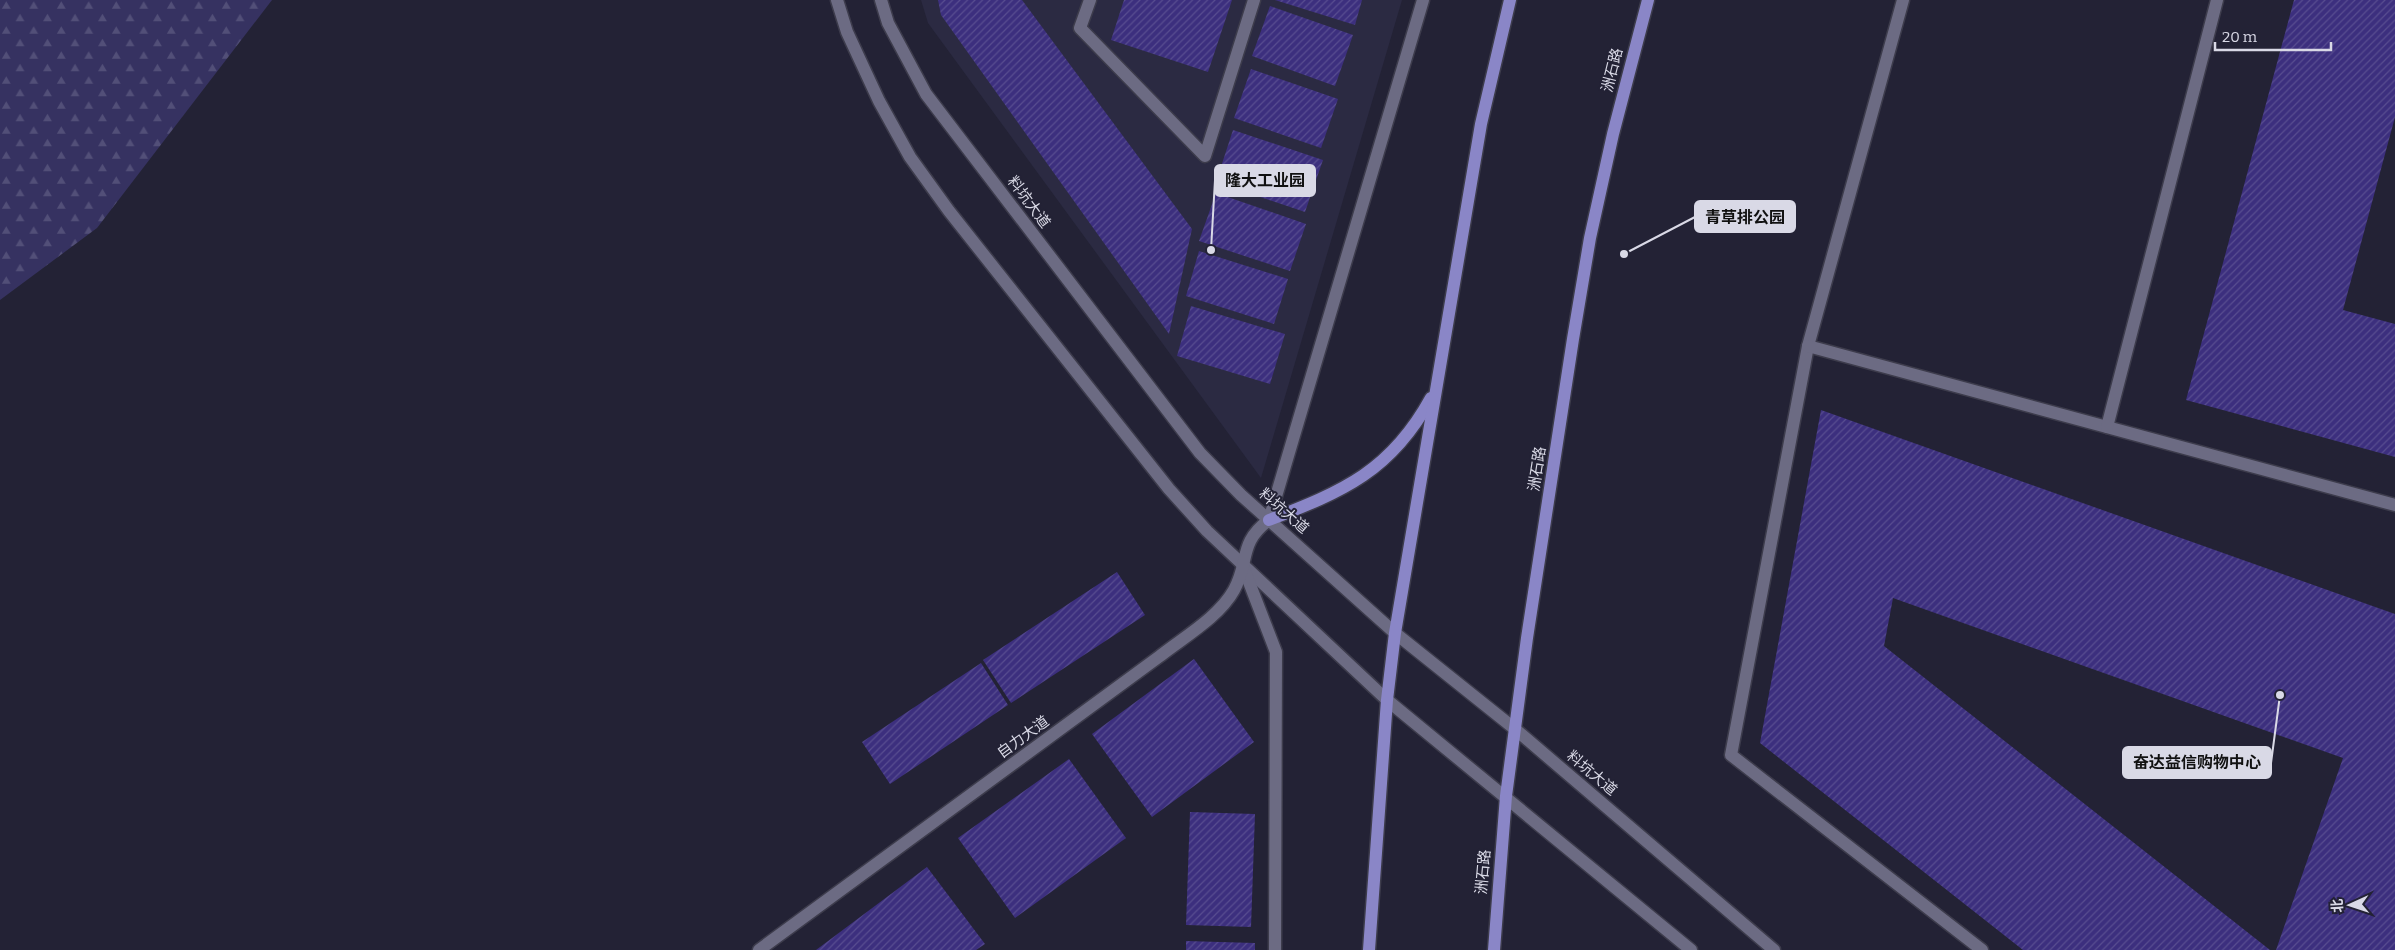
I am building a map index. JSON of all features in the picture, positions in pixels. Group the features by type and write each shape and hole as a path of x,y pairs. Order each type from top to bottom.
{"main road":[{"path":"1369,950 1387,700 1395,633 1481,124 1510,0"},
{"name":"洲石路","path":"1494,950 1506,796 1526,638 1590,238 1613,134 1648,0"},
{"path":"1269,520 1331,496 1366,476 1400,445 1418,421 1436,389"}],"street":[{"path":"837,0 847,32 879,101 910,156 949,211 1169,489 1207,532 1387,700 1691,950"},
{"name":"料坑大道","path":"881,0 888,22 926,94 1200,452 1241,496 1395,633 1515,729 1774,950"},
{"path":"1090,0 1080,28 1205,156 1254,0"},
{"path":"1269,520 1423,0"},
{"path":"1903,0 1808,346 1731,755 1982,950"},
{"path":"2107,427 2217,0"},
{"path":"1808,346 2395,506"},
{"name":"自力大道","path":"759,950 1212,615 1233,591 1251,536 1269,520"},
{"path":"1242,564 1276,652 1275,950"}],"shaded area":[{"path":"921,0 1402,0 1261,478 928,23"}],"green space":[{"path":"0,0 272,0 97,228 0,300"}],"building":[{"path":"938,0 1022,0 1192,229 1169,334 941,15"},
{"path":"1124,0 1232,0 1208,72 1111,40"},
{"path":"1275,0 1362,0 1355,25"},
{"path":"2294,0 2395,0 2395,117 2343,310 2395,324 2395,457 2186,400"},
{"path":"1270,6 1353,35 1335,86 1252,56"},
{"path":"1251,69 1338,99 1321,148 1234,118"},
{"path":"1233,130 1323,160 1305,212 1216,182"},
{"path":"1216,193 1306,224 1290,271 1199,241"},
{"path":"1199,251 1288,279 1274,324 1186,296"},
{"path":"1191,306 1285,334 1270,384 1177,356"},
{"path":"1821,410 2395,614 2395,950 2276,950 2343,758 1893,598 1884,646 2270,950 2023,950 1760,743"},
{"path":"1117,572 1145,615 1011,703 983,660"},
{"path":"1194,659 1254,742 1152,817 1092,734"},
{"path":"981,663 1008,705 890,784 862,742"},
{"path":"1069,759 1126,838 1015,918 958,838"},
{"path":"1190,812 1255,814 1251,927 1186,925"},
{"path":"927,867 985,944 976,950 816,950"},
{"path":"1186,941 1255,943 1255,950 1186,950"}],"place":[{"name":"隆大工业园","path":"1211,250"},
{"name":"青草排公园","path":"1624,254"},
{"name":"奋达益信购物中心","path":"2280,695"}]}
